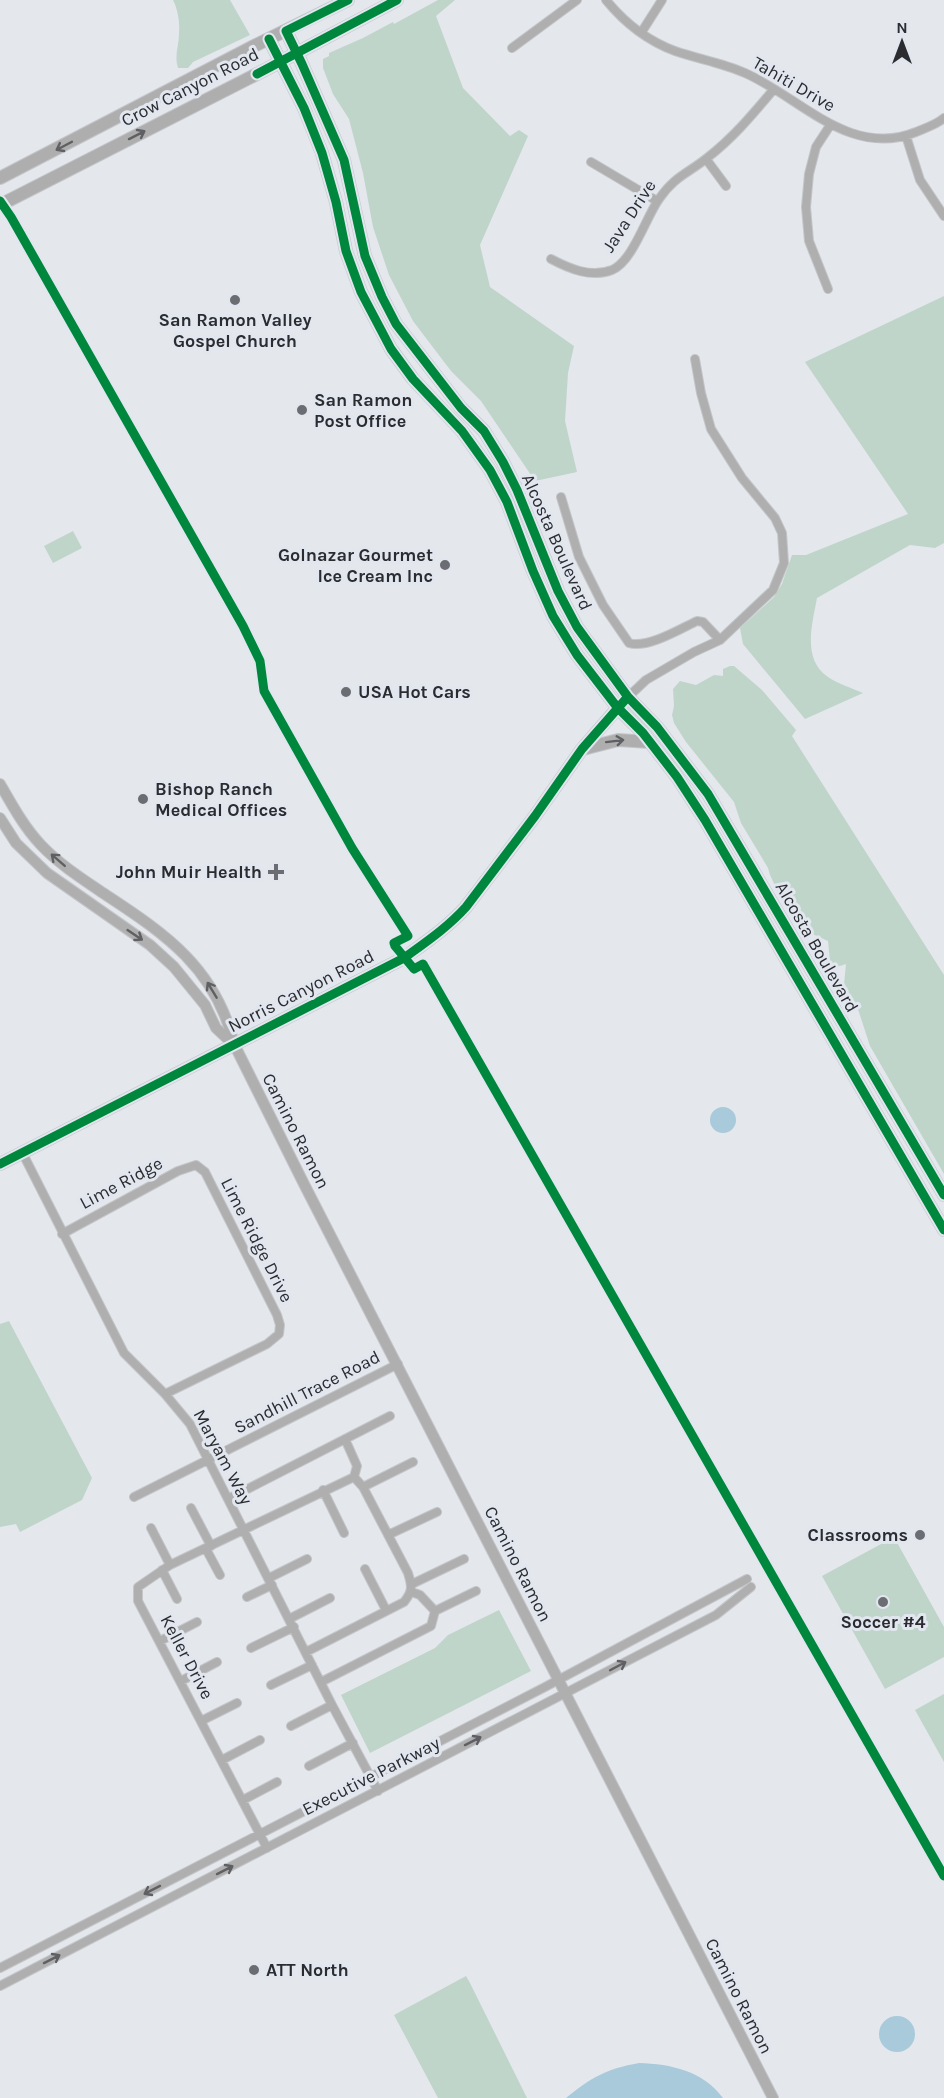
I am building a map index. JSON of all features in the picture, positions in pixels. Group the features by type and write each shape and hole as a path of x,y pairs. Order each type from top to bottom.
{"main road":[{"name":"Crow Canyon Road","path":"0,178 348,0"},
{"name":"Crow Canyon Road","path":"0,205 397,0"},
{"name":"Alcosta Boulevard","path":"286,31 344,160 365,256 396,324 461,408 484,431 504,462 558,591 577,627 628,697 657,727 708,794 944,1195"},
{"name":"Alcosta Boulevard","path":"270,39 304,108 322,153 336,202 346,251 361,292 391,349 413,379 462,431 490,470 507,502 553,616 578,655 617,707 650,742 677,777 705,820 944,1230"},
{"name":"Norris Canyon Road","path":"0,1164 404,958 456,919 535,816 582,749 628,697"},
{"path":"582,749 618,740 650,742"}],"street":[{"path":"512,48 577,0"},
{"name":"Tahiti Drive","path":"606,0 620,17 641,33 673,50 745,73 847,132 891,140 906,136 944,118"},
{"path":"641,33 662,0"},
{"name":"Java Drive","path":"551,259 570,269 592,274 613,270 626,260 657,201 678,177 706,159 740,129 774,89"},
{"path":"828,289 809,241 806,207 809,174 816,147 831,124"},
{"path":"906,136 920,180 944,216"},
{"path":"706,159 726,186"},
{"path":"591,162 657,201"},
{"path":"628,697 646,680 694,652 720,640 773,590 784,563 782,533 775,518 742,478 711,429 695,359"},
{"path":"561,497 579,557 603,606 629,643 636,645 663,637 697,621 703,622 720,640"},
{"name":"Camino Ramon","path":"0,784 20,818 40,844 65,866 154,927 187,957 211,986 228,1020 234,1044 305,1186 773,2098"},
{"name":"Camino Ramon","path":"0,818 16,843 46,873 150,945 174,967 205,1005 216,1028 234,1044"},
{"name":"Maryam Way","path":"22,1152 124,1353 165,1394 190,1424 378,1791"},
{"name":"Lime Ridge","path":"62,1234 178,1170 196,1165"},
{"name":"Lime Ridge Drive","path":"165,1394 267,1344 279,1334 280,1325 277,1315 254,1267 205,1172 196,1165"},
{"name":"Sandhill Trace Road","path":"134,1497 398,1364"},
{"path":"228,1499 390,1416"},
{"path":"345,1439 357,1466 354,1477 363,1487 412,1588 435,1611"},
{"path":"363,1487 413,1462"},
{"name":"Keller Drive","path":"267,1848 138,1601 138,1587 166,1568 323,1490 354,1477"},
{"path":"323,1490 344,1533"},
{"path":"192,1508 220,1575"},
{"path":"388,1535 437,1512"},
{"path":"151,1528 177,1599"},
{"path":"247,1597 308,1558"},
{"path":"306,1652 404,1602 412,1588 464,1558"},
{"path":"365,1569 386,1610"},
{"name":"Executive Parkway","path":"0,1968 749,1583 716,1615 0,1986"},
{"path":"321,1682 423,1631 431,1626 435,1611 476,1591"},
{"path":"251,1648 330,1598"},
{"path":"160,1641 197,1622"},
{"path":"181,1681 217,1662"},
{"path":"272,1685 312,1665"},
{"path":"201,1721 237,1702"},
{"path":"291,1726 332,1704"},
{"path":"222,1760 260,1740"},
{"path":"309,1766 353,1743"},
{"path":"243,1800 277,1782"},
{"path":"279,1824 287,1838"}],"green space":[{"path":"173,0 230,0 250,35 193,62 188,68 178,68 179,25"},
{"path":"438,0 455,0 436,16 463,88 510,136 519,130 528,136 480,245 490,287 574,346 568,373 565,421 577,472 535,481 481,401 451,371 413,321 389,275 373,227 363,173 349,119 333,94 323,68 323,59 329,56 329,53 393,22 394,24"},
{"path":"944,296 944,543 935,548 910,545 817,598 811,630 815,661 828,677 863,693 805,719 743,644 740,628 774,597 782,584 792,555 806,555 908,514 805,362"},
{"path":"73,531 82,548 53,563 44,546"},
{"path":"734,666 762,690 796,730 792,736 944,975 944,1174 870,1046 856,1003 847,1001 843,994 846,964 834,968 830,962 828,941 808,932 780,896 768,868 741,823 734,802 686,742 674,723 673,689 680,681 696,685 714,675 723,676 723,669"},
{"path":"9,1321 92,1478 82,1500 20,1532 16,1524 0,1527 0,1324"},
{"name":"Soccer #4","path":"894,1537 944,1627 944,1657 885,1689 822,1576"},
{"path":"499,1610 531,1671 370,1753 341,1695 435,1648 448,1635"},
{"path":"944,1694 944,1762 915,1710"},
{"path":"466,1976 527,2098 438,2098 394,2015"}],"water":[{"path":"723,1107 732,1111 736,1120 732,1129 723,1133 714,1129 710,1120 714,1111"},
{"path":"897,2016 910,2021 915,2034 910,2047 897,2052 884,2047 879,2034 884,2021"},
{"path":"639,2063 674,2067 696,2075 706,2081 723,2098 566,2098 600,2075"}],"cycle path":[{"path":"348,0 286,31 344,160 365,256 382,297 396,324 461,408 484,431 517,490 558,591 577,627 628,697 657,727 708,794 944,1195"},
{"path":"257,74 397,0"},
{"path":"269,39 304,108 322,153 336,202 346,251 361,292 391,349 413,379 462,431 490,470 507,502 553,616 577,655 617,707 643,733 677,777 705,820 944,1230"},
{"path":"0,201 243,626 260,661 264,691 352,848 408,936 394,943 395,946 414,969 423,964 944,1876"},
{"path":"0,1164 404,958 429,940 466,907 582,749 625,700"}],"place":[{"name":"San Ramon Valley Gospel Church","path":"235,300"},
{"name":"San Ramon Post Office","path":"302,410"},
{"name":"Golnazar Gourmet Ice Cream Inc","path":"445,565"},
{"name":"USA Hot Cars","path":"346,692"},
{"name":"Bishop Ranch Medical Offices","path":"143,799"},
{"name":"John Muir Health","path":"276,872"},
{"name":"Classrooms","path":"920,1535"},
{"name":"Soccer #4","path":"883,1602"},
{"name":"ATT North","path":"254,1970"}]}
